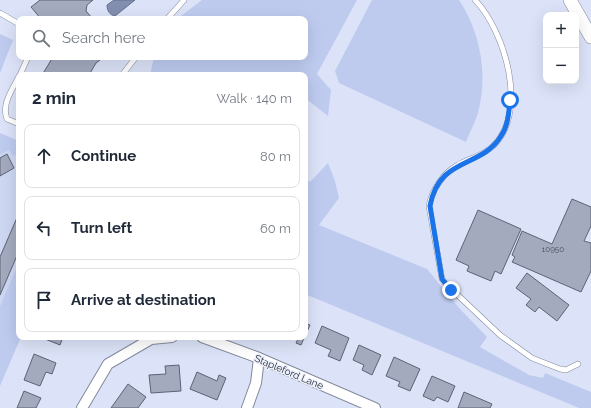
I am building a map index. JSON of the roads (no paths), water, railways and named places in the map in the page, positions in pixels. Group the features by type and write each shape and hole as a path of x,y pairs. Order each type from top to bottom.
{"street":[{"path":"570,0 590,34"},
{"path":"82,408 108,364 151,340"},
{"name":"Stapleford Lane","path":"210,340 258,358 375,408"},
{"path":"247,408 256,383 258,358"}],"lane":[{"path":"170,16 184,0"},
{"path":"475,0 493,24 504,50 509,78 509,108 505,129 497,142 481,155 452,169 444,176 432,195 430,206 442,279 451,290 493,330 532,358 566,370 578,364"},
{"path":"0,13 16,22"},
{"path":"21,72 27,60"},
{"path":"124,72 134,60"},
{"path":"16,82 4,112 7,119 16,123"}]}
